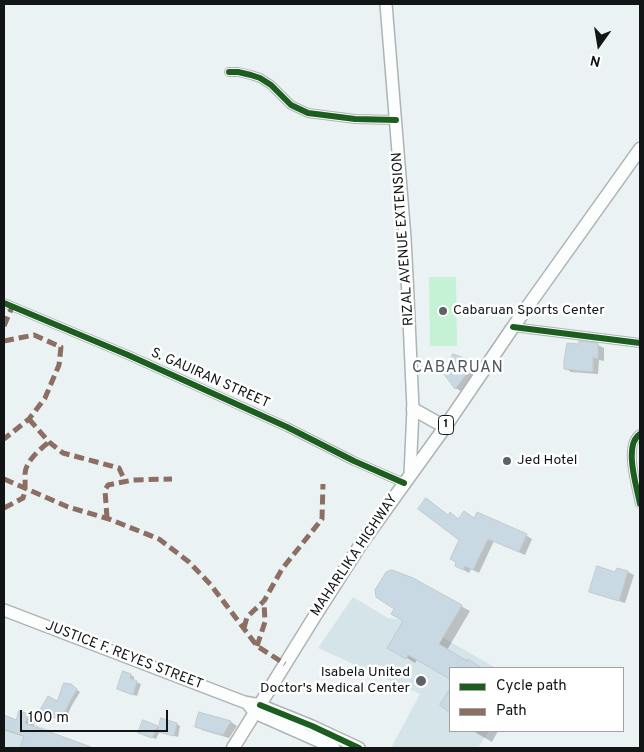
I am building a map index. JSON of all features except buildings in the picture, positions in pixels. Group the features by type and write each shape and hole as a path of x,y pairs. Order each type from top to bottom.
{"main road":[{"name":"RIZAL AVENUE EXTENSION","path":"386,4 405,238 413,410 407,479"},
{"name":"MAHARLIKA HIGHWAY","path":"233,748 363,541 640,150"},
{"path":"413,410 445,427"},
{"name":"JUSTICE F. REYES STREET","path":"4,610 258,709"},
{"path":"258,709 334,748"},
{"path":"258,709 312,726 359,748"}],"street":[{"path":"228,72 260,78 271,85 291,105 308,113 355,119 396,120"},
{"name":"S. GAUIRAN STREET","path":"4,303 128,355 287,427 354,461 407,479"},
{"path":"513,327 640,343"},
{"path":"640,434 634,441 631,458 640,504"}],"shaded area":[{"name":"Isabela United Doctor's Medical Center","path":"353,597 388,618 402,620 407,617 494,667 449,667 449,732 488,732 478,748 391,748 420,694 318,648"},
{"path":"4,715 50,730 43,748 4,748"}],"green space":[{"name":"Cabaruan Sports Center","path":"429,277 456,277 457,346 430,346"}],"marked path":[{"path":"4,326 12,307"},
{"path":"4,341 34,335 61,347 59,365 45,398 29,419 4,439"},
{"path":"29,419 49,442 63,453 119,468 125,481"},
{"path":"4,508 23,498 27,465 37,452 49,442"},
{"path":"4,479 68,507 109,519 159,539 189,562 211,585 257,646 285,664"},
{"path":"107,518 105,490 108,485 133,480 172,479"},
{"path":"244,628 247,617 264,601 282,569 322,519 323,484"},
{"path":"257,646 265,622 264,601"}],"cycle path":[{"path":"229,72 238,72 260,78 271,85 291,105 308,113 355,119 396,120"},
{"path":"4,303 128,355 287,427 354,461 404,483"},
{"path":"513,327 640,343"},
{"path":"640,434 635,439 632,447 632,467 640,504"},
{"path":"260,705 359,748"}],"place":[{"name":"Cabaruan Sports Center","path":"443,311"},
{"name":"Jed Hotel","path":"507,461"},
{"name":"Isabela United Doctor's Medical Center","path":"421,681"}],"district":[{"name":"CABARUAN","path":"458,369"}]}
